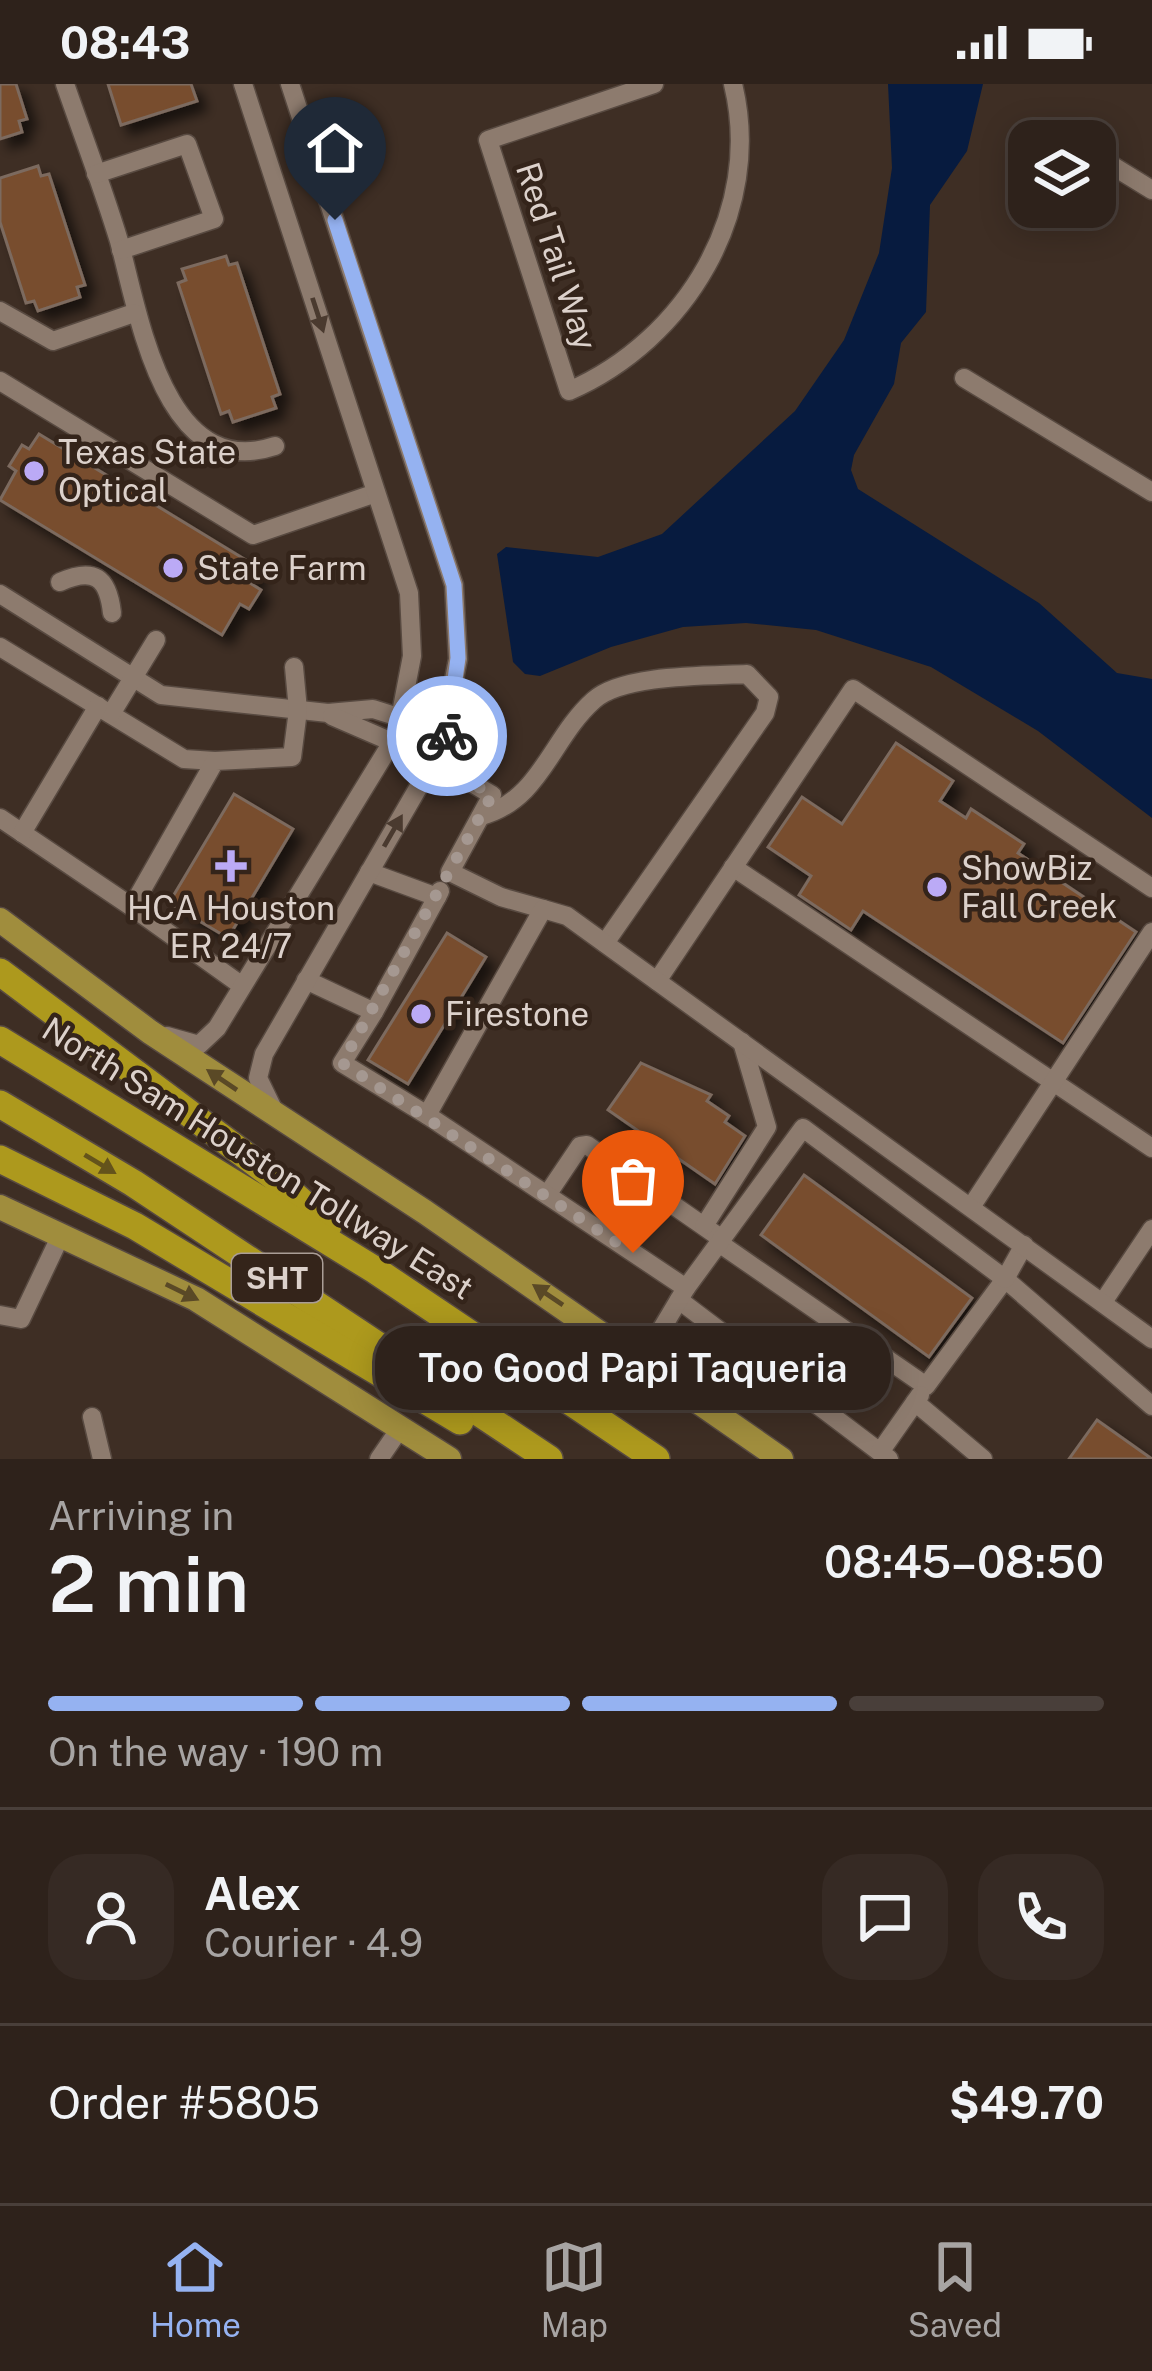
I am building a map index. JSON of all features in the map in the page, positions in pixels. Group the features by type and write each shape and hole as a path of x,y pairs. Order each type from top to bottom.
{"highway":[{"path":"0,972 273,1176 375,1270"},
{"name":"North Sam Houston Tollway East","path":"0,1040 375,1270 656,1459"},
{"name":"SHT","path":"0,1104 133,1184 549,1459"},
{"path":"0,1159 135,1226 521,1459"}],"main road":[{"path":"0,920 150,1032 643,1360 781,1459"},
{"path":"0,1207 196,1299 449,1459"}],"street":[{"path":"65,84 121,250 134,313 180,419 231,451 250,454 275,446"},
{"path":"150,1032 199,1045 217,1028 392,742 403,716 412,656 409,593 243,84"},
{"path":"277,1118 258,1078 264,1054 446,732 458,658 454,585 290,84"},
{"name":"Red Tail Way","path":"654,84 488,140 569,392 604,376 648,344 682,308 714,251 743,160 733,84"},
{"path":"96,174 187,145 214,219 121,250"},
{"path":"1116,168 1152,190"},
{"path":"0,311 52,340 134,313"},
{"path":"964,378 1152,492"},
{"path":"0,381 253,535 376,493"},
{"path":"60,582 87,572 98,575 106,584 112,613"},
{"path":"0,594 161,695 328,713 373,709 446,732"},
{"path":"22,832 156,640"},
{"path":"0,646 184,759 292,758 298,710 294,667"},
{"path":"481,816 512,808 596,698 662,678 747,674 769,697 765,713 605,944"},
{"path":"657,981 854,689 1152,888"},
{"path":"328,713 392,742"},
{"path":"446,732 460,776 492,795 342,1063 547,1196 682,1294 885,1456 921,1394 1024,1246"},
{"path":"131,907 214,761"},
{"path":"0,818 241,985"},
{"path":"733,867 1152,1148"},
{"path":"369,872 437,897"},
{"path":"450,872 501,897 566,916 1152,1339"},
{"path":"427,1115 543,910"},
{"path":"970,1207 1152,932"},
{"path":"306,980 374,1012"},
{"path":"704,1226 767,1127 742,1042"},
{"path":"643,1360 682,1294 803,1128 1005,1279 1152,1406"},
{"path":"547,1196 580,1146 587,1145 704,1226 921,1394 983,1459"},
{"path":"1103,1302 1152,1229"},
{"path":"0,1315 21,1319 61,1235"},
{"path":"92,1417 102,1459"},
{"path":"379,1459 400,1427"}],"water":[{"path":"888,84 983,84 967,151 930,205 926,312 901,343 894,384 854,455 851,470 858,489 1039,603 1117,673 1152,679 1152,818 1038,731 931,667 816,630 746,623 683,627 611,647 540,676 525,674 513,662 497,554 506,547 598,557 662,534 795,411 844,340 879,253 892,168"}],"building":[{"path":"0,84 16,84 27,119 19,121 22,132 0,139"},
{"path":"108,84 191,84 197,101 121,125"},
{"path":"38,166 41,176 49,174 85,285 77,287 80,297 38,311 34,301 26,303 0,222 0,178"},
{"path":"226,256 229,265 237,263 280,394 272,397 276,408 233,422 229,411 221,414 178,283 186,280 182,269"},
{"path":"39,434 259,568 250,583 261,590 249,609 240,604 222,635 0,500 16,471 9,466 22,445 29,449"},
{"name":"ShowBiz Fall Creek","path":"896,743 953,781 940,801 966,818 971,809 1024,844 1018,853 1136,932 1063,1043 863,911 851,930 799,895 811,876 768,847 802,797 842,824"},
{"name":"HCA Houston ER 24/7","path":"234,794 293,829 228,938 169,903"},
{"path":"447,933 486,957 408,1084 368,1060"},
{"path":"641,1063 711,1095 707,1101 729,1116 725,1122 745,1136 715,1184 608,1110"},
{"path":"804,1175 972,1298 929,1357 761,1235"},
{"path":"1097,1420 1152,1459 1069,1459"}],"way so far":[{"path":"447,736 460,776 492,795 342,1063 633,1253"}],"place":[{"name":"Texas State Optical","path":"34,471"},
{"name":"State Farm","path":"173,568"},
{"name":"HCA Houston ER 24/7","path":"231,866"},
{"name":"ShowBiz Fall Creek","path":"937,887"},
{"name":"Firestone","path":"421,1014"},
{"name":"Too Good Papi Taqueria","path":"633,1253"}],"route":[{"path":"335,220 454,585 458,658 447,736"}]}
